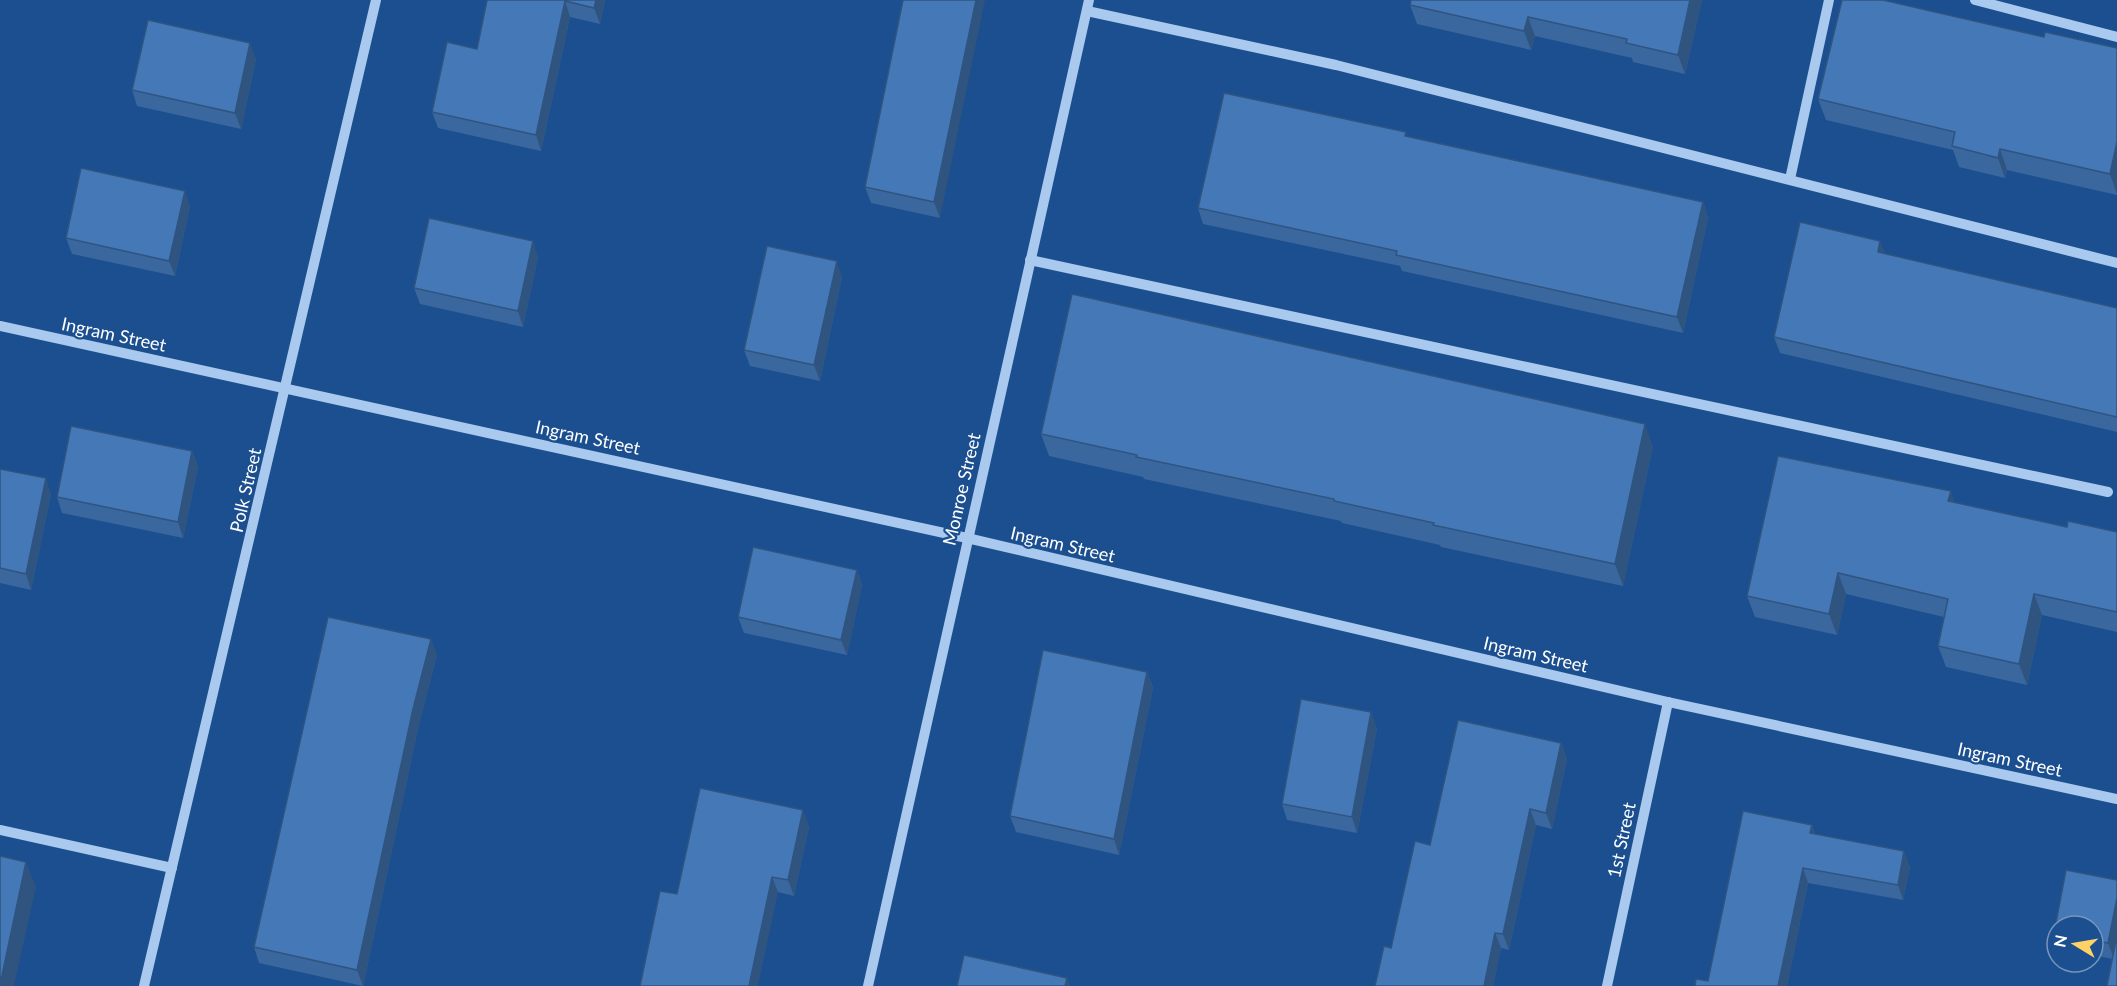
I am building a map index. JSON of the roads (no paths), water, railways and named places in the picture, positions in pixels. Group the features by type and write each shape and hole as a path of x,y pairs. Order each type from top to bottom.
{"street":[{"name":"Polk Street","path":"144,986 287,387 376,0"},
{"path":"1790,179 1829,0"},
{"path":"1975,0 2117,37"},
{"path":"1088,5 1336,65 2117,263"},
{"name":"Monroe Street","path":"868,986 1088,5"},
{"path":"1030,260 2108,492"},
{"name":"Ingram Street","path":"0,326 287,387 967,538 1668,702 2117,799"},
{"name":"1st Street","path":"1607,986 1668,702"},
{"path":"0,830 172,868"}]}
